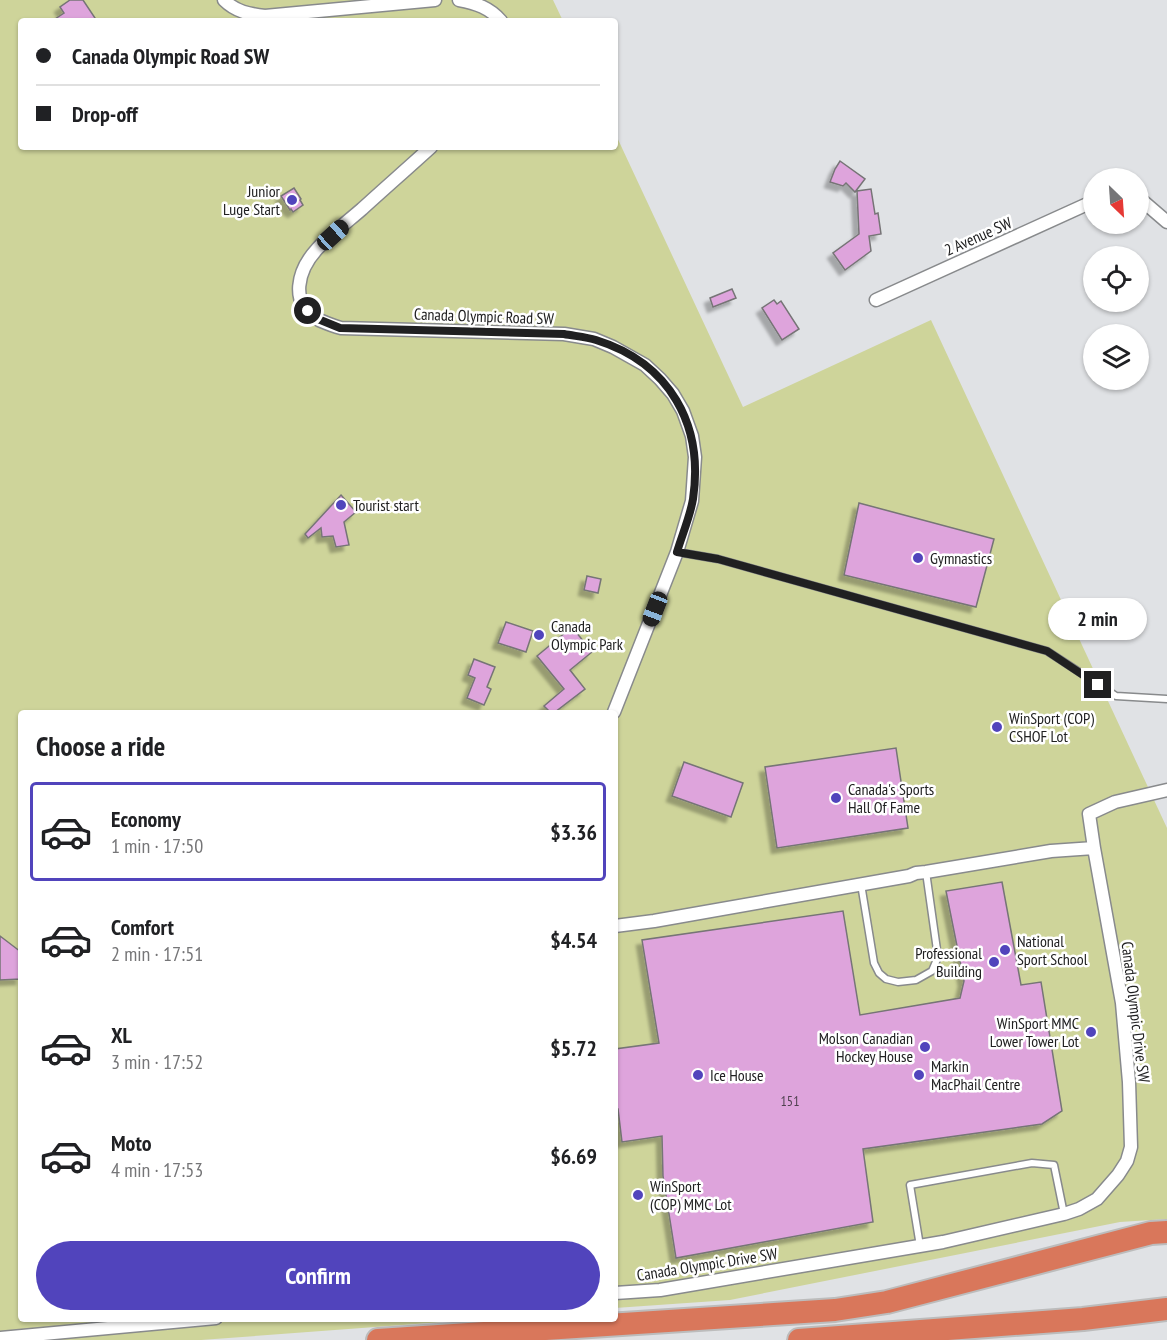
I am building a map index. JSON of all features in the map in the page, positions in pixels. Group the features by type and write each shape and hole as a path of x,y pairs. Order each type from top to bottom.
{"highway":[{"path":"378,1340 835,1310 887,1302 1151,1233 1167,1232"},
{"path":"799,1340 1083,1319 1167,1309"}],"street":[{"path":"224,0 238,11 265,16 435,0"},
{"path":"459,0 490,10 498,18"},
{"name":"Canada Olympic Road SW","path":"428,150 317,250 302,273 299,281 299,294 303,305 318,319 340,328 564,334 594,339 645,365 673,394 683,411 692,436 695,468 693,501 677,552 615,710"},
{"name":"2 Avenue SW","path":"876,300 1083,206"},
{"path":"1149,206 1167,222"},
{"name":"Canada Olympic Drive SW","path":"618,1293 660,1290 943,1242 1064,1214 1097,1199 1118,1175 1127,1161 1131,1147 1129,1082 1122,1003 1089,813 1115,802 1167,790"},
{"path":"618,926 916,873 1051,851 1094,848"},
{"path":"0,1338 173,1322"}],"lane":[{"path":"677,552 718,559 1047,651 1116,696 1167,699"},
{"path":"861,884 874,963 879,973 886,979 898,982 916,980 932,971 938,957 926,872"},
{"path":"920,1246 910,1185 1032,1163 1054,1166 1064,1214"}],"green space":[{"name":"Canada Olympic Park","path":"0,0 553,0 562,18 18,18 18,150 618,150 618,139 743,407 931,320 1167,828 1167,1219 1120,1222 730,1300 618,1308 618,710 18,710 18,1322 443,1322 201,1340 0,1340"}],"building":[{"path":"70,0 83,0 95,18 56,18 64,13 60,7"},
{"path":"840,161 865,179 855,192 846,183 843,186 830,182"},
{"name":"Junior Luge Start","path":"294,188 303,205 293,212 281,196"},
{"path":"871,189 881,234 869,236 871,251 845,270 833,253 859,234 857,191"},
{"path":"732,289 736,298 713,307 710,298"},
{"path":"774,300 777,304 781,301 799,329 782,340 762,308"},
{"path":"341,495 356,512 344,522 349,545 336,547 333,536 322,537 321,528 308,538 305,534"},
{"name":"Gymnastics","path":"859,503 994,539 976,607 844,575"},
{"path":"587,576 601,579 598,593 584,590"},
{"path":"506,622 533,631 526,652 498,643"},
{"path":"572,627 592,652 570,670 585,689 558,710 548,710 544,706 564,689 537,656"},
{"path":"474,659 495,667 487,687 491,689 484,705 467,698 475,678 468,675"},
{"name":"Canada's Sports Hall Of Fame","path":"896,748 908,828 777,848 765,767"},
{"path":"684,762 743,783 731,817 672,796"},
{"name":"Markin MacPhail Centre","path":"1002,882 1021,985 1041,982 1062,1111 1042,1124 863,1149 873,1222 676,1258 663,1176 662,1136 622,1142 618,1109 618,1049 659,1043 642,940 843,911 860,1015 960,998 964,981 946,891"},
{"path":"0,936 18,950 18,979 0,980"}],"place":[{"name":"Junior Luge Start","path":"292,200"},
{"name":"Tourist start","path":"341,505"},
{"name":"Gymnastics","path":"918,558"},
{"name":"Canada Olympic Park","path":"539,635"},
{"name":"WinSport (COP) CSHOF Lot","path":"997,727"},
{"name":"Canada's Sports Hall Of Fame","path":"836,798"},
{"name":"National Sport School","path":"1005,950"},
{"name":"Professional Building","path":"994,962"},
{"name":"WinSport MMC Lower Tower Lot","path":"1091,1032"},
{"name":"Molson Canadian Hockey House","path":"925,1047"},
{"name":"Ice House","path":"698,1075"},
{"name":"Markin MacPhail Centre","path":"919,1075"},
{"name":"WinSport (COP) MMC Lot","path":"638,1195"}],"route":[{"path":"308,311 318,319 340,328 564,334 594,339 613,347 645,365 660,379 673,394 683,411 692,436 695,457 693,501 677,552 718,559 1047,651 1098,685"}]}
